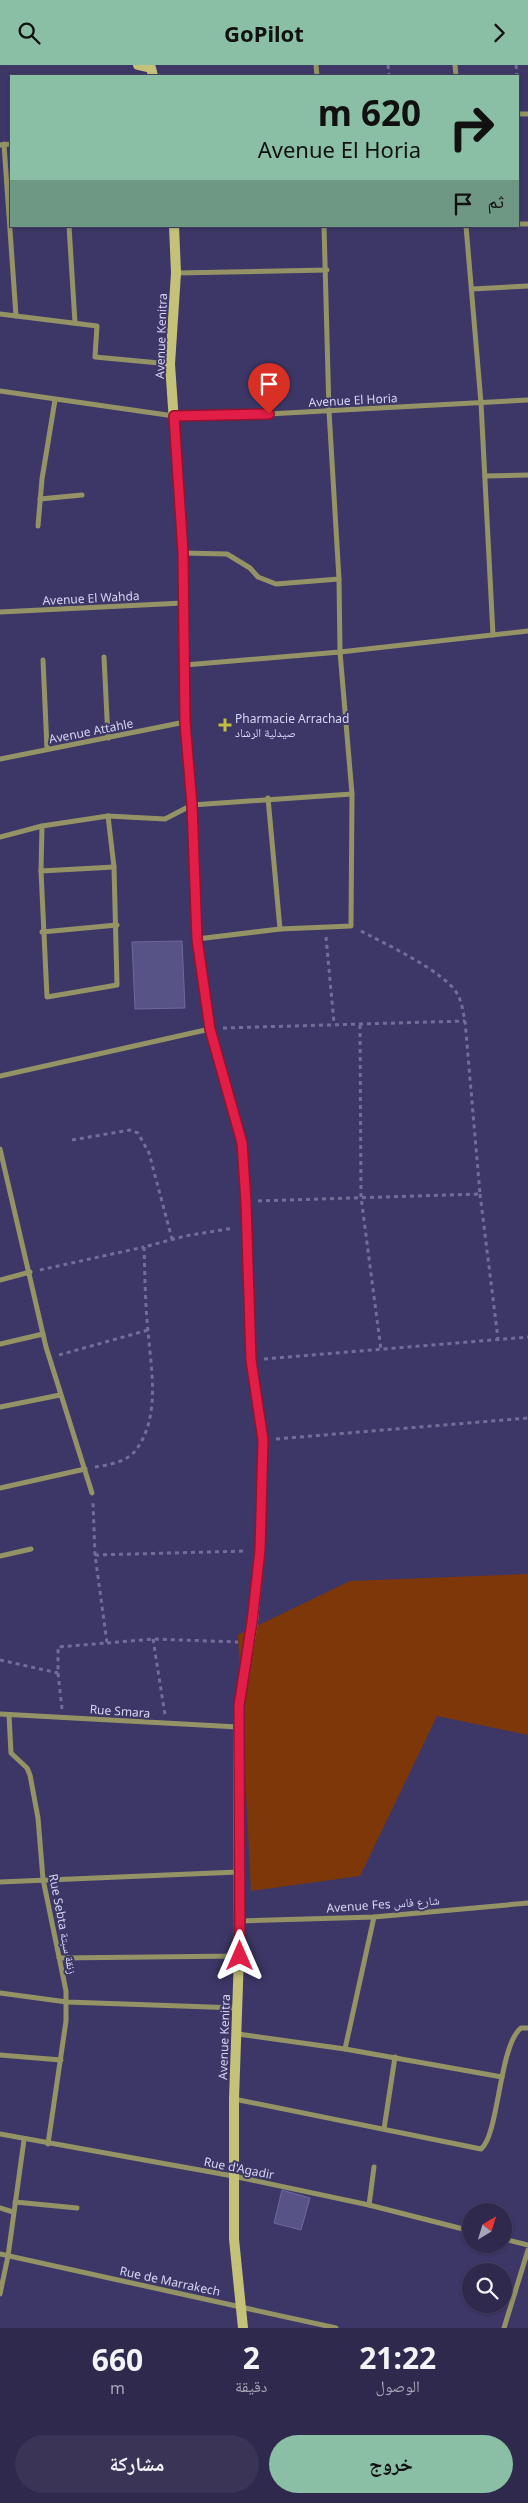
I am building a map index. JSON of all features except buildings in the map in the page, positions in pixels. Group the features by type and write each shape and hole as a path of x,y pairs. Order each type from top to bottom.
{"street":[{"path":"138,65 153,70"},
{"path":"2,145 16,316"},
{"path":"69,227 75,323"},
{"name":"Avenue Kenitra","path":"174,227 176,273 170,364 183,553 185,722 192,805 197,939 210,1029 242,1143 247,1226 251,1360 263,1440 260,1550 239,1706 238,1727 240,1956 233,2176 234,2239 243,2328"},
{"path":"197,939 280,929 352,926 352,793 340,653 339,579 329,411 324,227"},
{"path":"466,227 481,403 492,635"},
{"path":"176,273 326,270"},
{"path":"472,289 528,286"},
{"path":"0,314 97,327 95,357 170,364"},
{"name":"Avenue El Horia","path":"0,391 174,416 329,411 528,400"},
{"path":"38,526 40,499 55,400"},
{"path":"485,476 528,475"},
{"path":"40,499 82,495"},
{"path":"183,553 227,554 250,568 258,577 276,584 339,579"},
{"name":"Avenue El Wahda","path":"0,612 183,603"},
{"path":"185,665 340,653 528,631"},
{"path":"104,657 108,738"},
{"path":"43,660 47,749"},
{"name":"Avenue Attahle","path":"0,759 185,722"},
{"path":"0,837 42,826 108,816 165,819 192,805 352,793"},
{"path":"268,798 280,929"},
{"path":"42,826 40,871 47,997 117,985 117,925 114,867 108,816"},
{"path":"40,871 114,867"},
{"path":"42,931 117,925"},
{"path":"0,1076 210,1029"},
{"path":"0,1149 43,1334 60,1395 92,1493"},
{"path":"0,1280 30,1272"},
{"path":"0,1344 43,1334"},
{"path":"0,1407 60,1395"},
{"path":"0,1488 85,1469"},
{"path":"0,1556 31,1549"},
{"name":"Rue Smara","path":"0,1714 238,1727"},
{"name":"Rue Sebta زنقة سبتة","path":"9,1715 11,1753 27,1768 30,1775 38,1818 43,1879 67,2001 61,2059 48,2144"},
{"path":"0,1882 238,1873"},
{"name":"Avenue Fes شارع فاس","path":"240,1921 374,1917 528,1903"},
{"path":"345,2049 374,1917"},
{"path":"59,1958 240,1956"},
{"path":"0,1993 67,2001 238,2008"},
{"path":"234,2099 481,2149 488,2139 502,2077 515,2033 520,2028 528,2028"},
{"path":"238,2035 345,2049 502,2077"},
{"path":"0,2055 61,2059"},
{"path":"384,2129 395,2057"},
{"name":"Rue d'Agadir","path":"0,2135 233,2176 369,2205 462,2229"},
{"path":"0,2294 8,2256 24,2140"},
{"path":"369,2205 374,2167"},
{"path":"15,2202 77,2208"},
{"path":"0,2208 13,2212"},
{"path":"512,2241 528,2245"},
{"path":"504,2328 528,2250"},
{"name":"Rue de Marrakech","path":"0,2254 336,2328"}],"path":[{"path":"326,926 334,1023"},
{"path":"352,926 435,972 450,984 458,994 465,1021 480,1194 498,1339"},
{"path":"210,1029 334,1023 360,1025 465,1021"},
{"path":"360,1025 361,1197 381,1350"},
{"path":"72,1140 130,1130 138,1133 149,1153 172,1239"},
{"path":"246,1202 480,1194"},
{"path":"30,1272 172,1239 247,1226"},
{"path":"85,1469 125,1459 136,1450 143,1436 150,1411 154,1375 148,1330 144,1247"},
{"path":"50,1357 148,1330"},
{"path":"251,1360 528,1337"},
{"path":"263,1440 528,1417"},
{"path":"92,1493 95,1555 107,1643"},
{"path":"95,1555 260,1550"},
{"path":"154,1639 166,1724"},
{"path":"63,1717 58,1673 58,1647 154,1639 249,1642"},
{"path":"0,1660 58,1673"}],"shaded area":[{"path":"528,1574 528,1735 437,1716 360,1876 251,1891 238,1635 350,1581"}],"place":[{"name":"Pharmacie Arrachad صيدلية الرشاد","path":"225,725"}],"route":[{"path":"240,1956 238,1873 239,1706 252,1622 260,1550 263,1440 251,1360 246,1202 242,1143 210,1029 197,939 192,805 185,722 183,553 174,416 269,414"}]}
